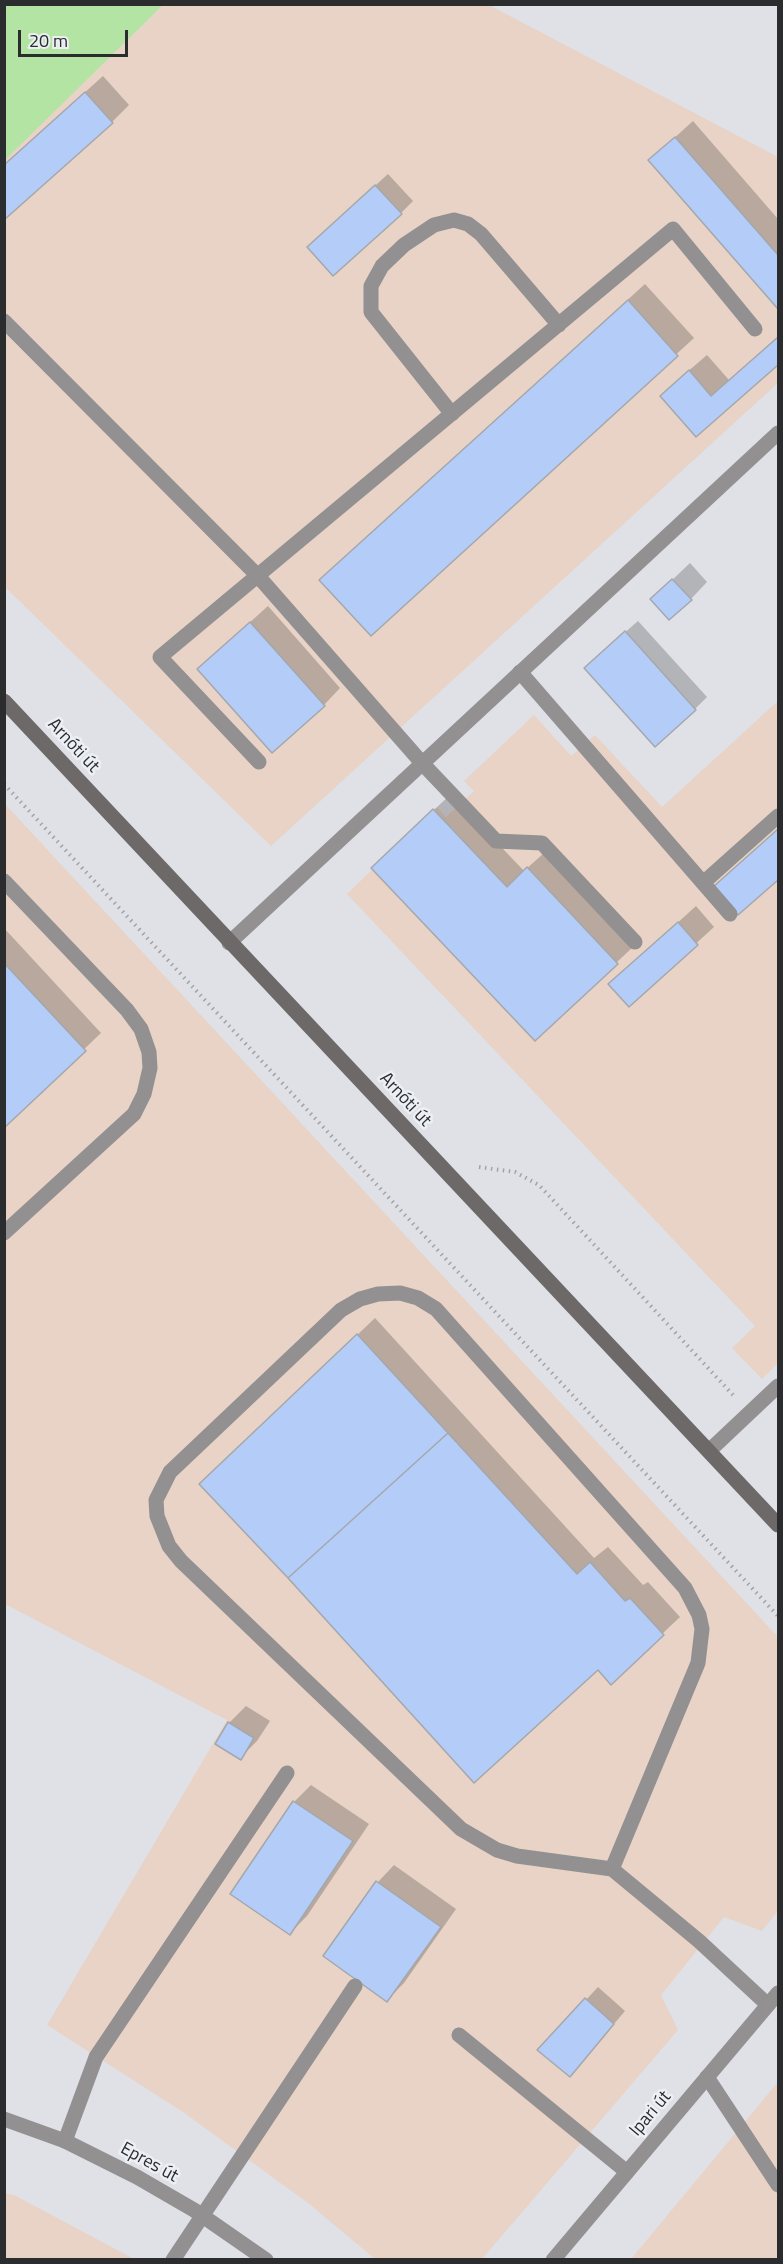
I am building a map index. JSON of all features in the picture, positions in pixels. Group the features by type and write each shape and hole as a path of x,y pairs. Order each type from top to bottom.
{"main road":[{"name":"Arnóti út","path":"4,701 778,1525"}],"street":[{"path":"452,414 371,312 371,286 382,266 404,245 434,225 454,220 468,224 481,234 559,325"},
{"path":"259,762 160,657 673,230 755,329"},
{"path":"4,321 258,576 422,764 496,841 542,843 635,942"},
{"path":"229,943 778,433"},
{"path":"520,672 730,914"},
{"path":"703,883 778,816"},
{"path":"4,881 127,1010 141,1029 149,1052 150,1068 144,1094 134,1114 4,1233"},
{"path":"612,1869 698,1663 702,1629 699,1615 685,1588 436,1310 418,1298 400,1293 378,1294 360,1299 341,1310 170,1472 156,1500 161,1530 181,1562 461,1829 477,1840 517,1856 612,1869 699,1941 768,2006"},
{"path":"709,1451 778,1386"},
{"path":"66,2140 96,2057 287,1773"},
{"path":"173,2259 355,1986"},
{"name":"Ipari út","path":"553,2259 778,1993"},
{"path":"459,2035 627,2172"},
{"path":"707,2077 778,2185"},
{"name":"Epres út","path":"4,2119 66,2140 137,2177 203,2216 249,2255 266,2259"}],"path":[{"path":"4,784 778,1616"},
{"path":"445,1172 473,1167 494,1168 515,1172 539,1185 749,1414"}],"shaded area":[{"path":"163,5 489,5 778,157 778,383 271,846 5,587 4,160"},
{"path":"778,701 778,1363 762,1379 732,1348 755,1326 347,894 437,807 446,817 474,791 464,781 534,715 571,756 595,735 662,807"},
{"path":"4,803 778,1637 778,1911 762,1931 724,1917 661,1995 678,2030 482,2259 375,2259 308,2203 183,2112 47,2025 227,1720 5,1604"},
{"path":"778,2082 778,2259 631,2259"},
{"path":"5,2193 16,2196 134,2259 5,2259"}],"green space":[{"path":"5,4 163,4 163,5 5,160"}],"building":[{"path":"85,92 113,123 4,220 4,165"},
{"path":"675,137 778,255 778,309 648,160"},
{"path":"375,185 402,214 333,276 307,247"},
{"path":"628,300 678,356 371,636 319,580"},
{"path":"778,337 778,365 696,437 660,396 689,370 711,396"},
{"path":"672,579 692,600 669,620 650,599"},
{"path":"250,622 325,706 272,753 197,669"},
{"path":"625,631 696,710 655,747 584,668"},
{"path":"433,809 507,887 527,867 618,964 535,1041 371,868"},
{"path":"778,829 778,880 738,915 713,887"},
{"path":"678,922 698,945 629,1007 608,984"},
{"path":"4,963 86,1051 4,1128"},
{"path":"357,1334 448,1433 288,1578 199,1484"},
{"path":"448,1433 577,1574 590,1562 625,1601 630,1598 664,1635 611,1685 598,1670 474,1783 288,1578"},
{"path":"228,1722 254,1738 241,1760 215,1744"},
{"path":"293,1801 353,1841 290,1935 230,1894"},
{"path":"376,1881 441,1927 387,2002 323,1956"},
{"path":"585,1998 614,2024 570,2077 537,2050"}]}
